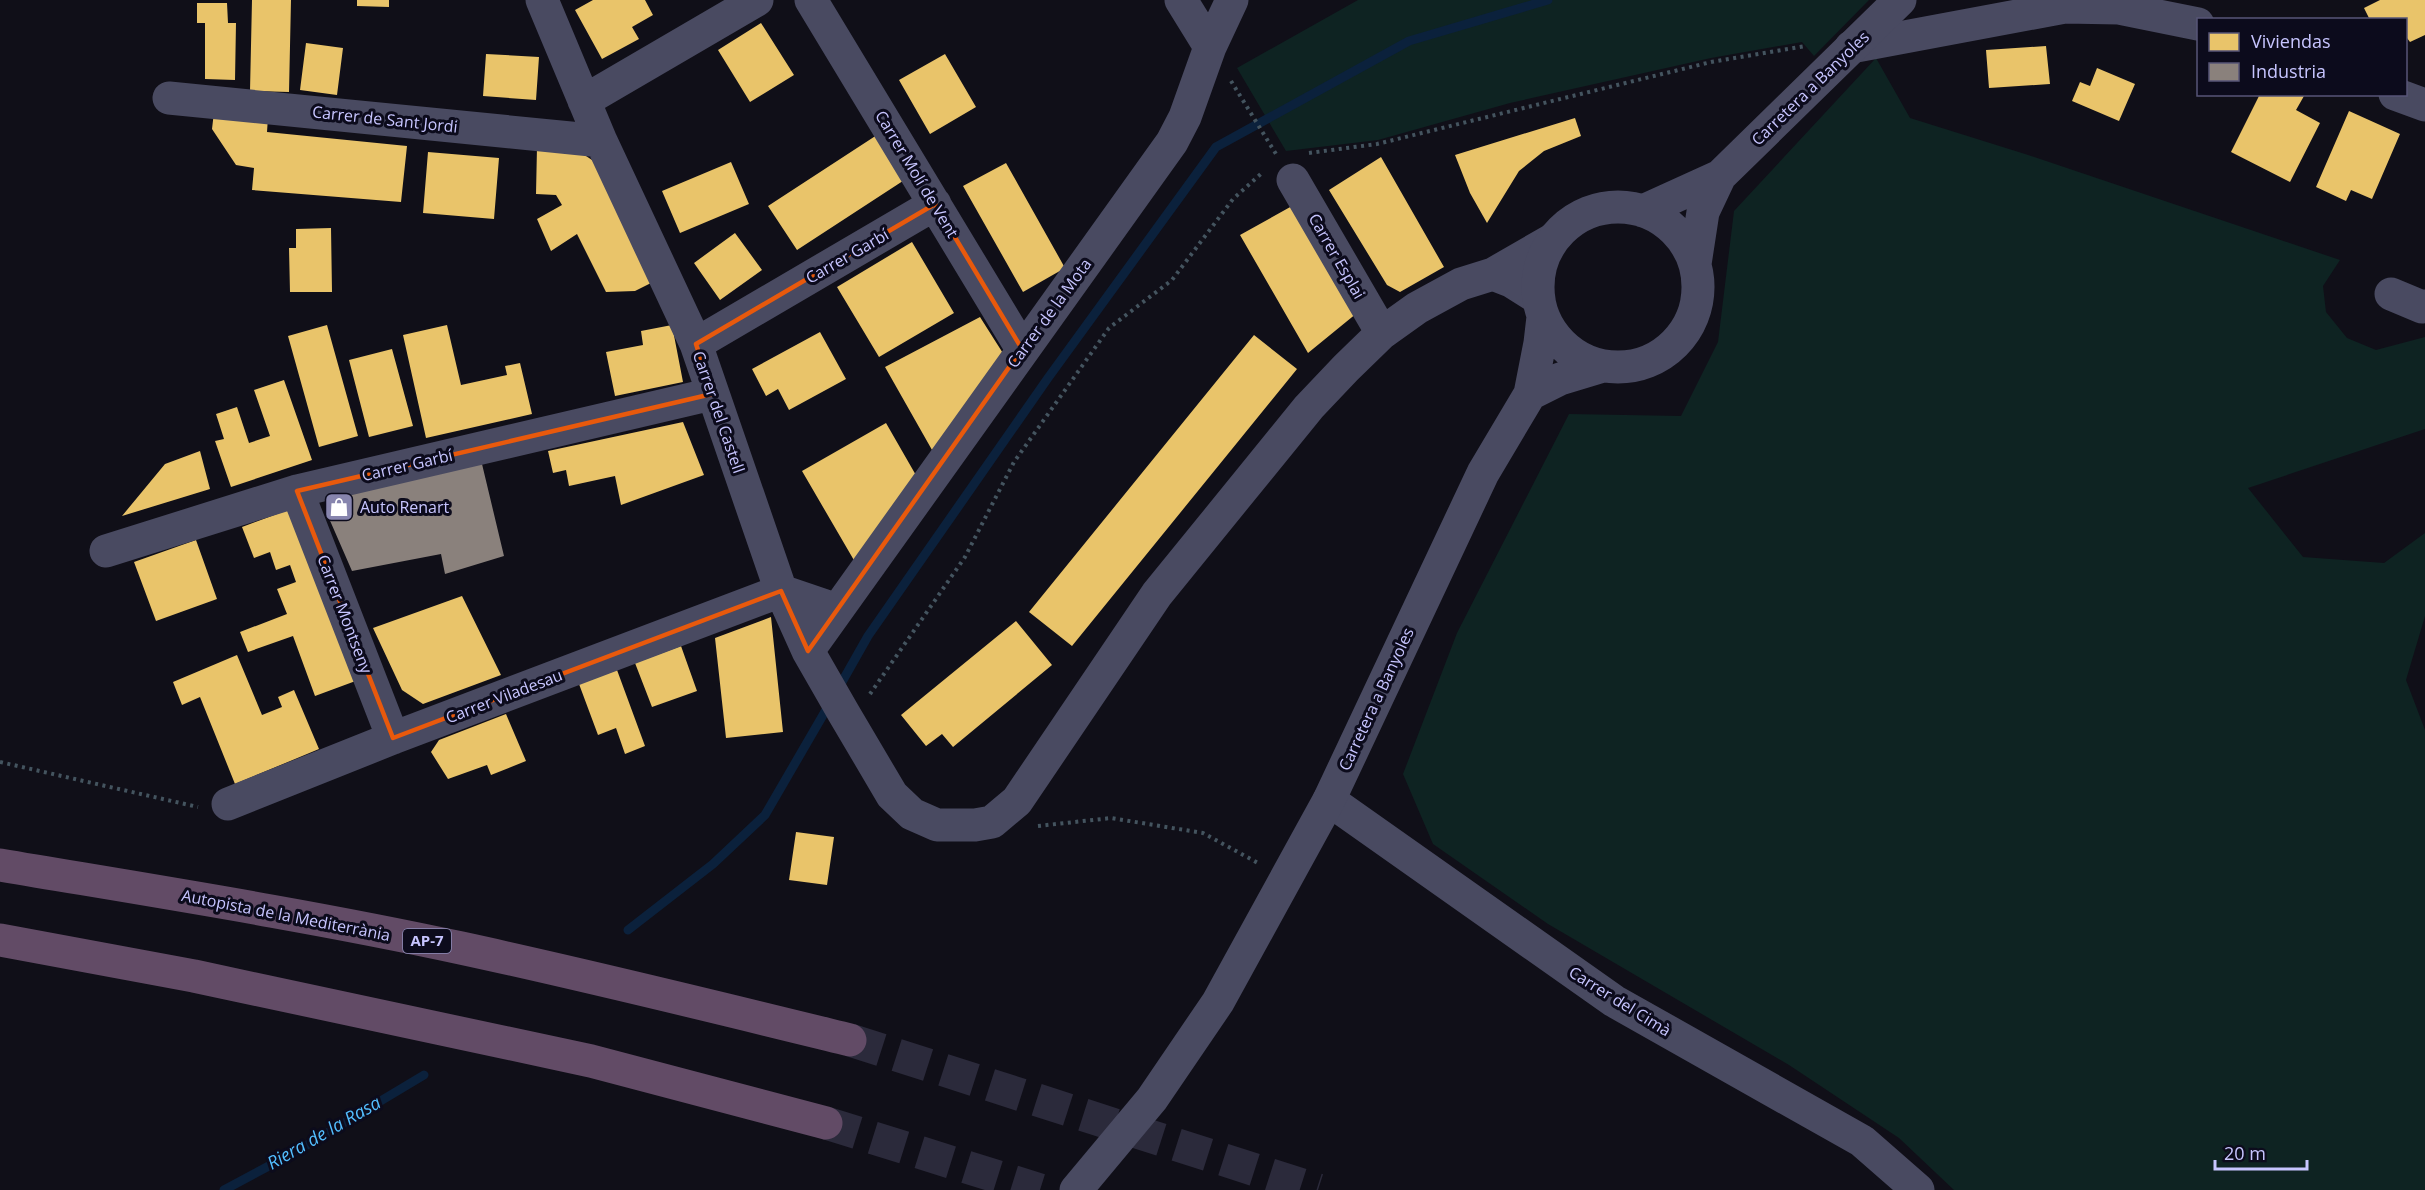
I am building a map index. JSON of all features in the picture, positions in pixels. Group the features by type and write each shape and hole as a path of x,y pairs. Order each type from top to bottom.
{"highway":[{"name":"Autopista de la Mediterrània","path":"0,865 190,897 459,947 850,1040"},
{"path":"0,940 194,976 591,1060 826,1123"}],"street":[{"name":"Carrer del Castell","path":"542,0 601,141 696,344 781,591 815,665 854,706 892,795 912,814 937,825 975,825 992,822 1017,801"},
{"path":"584,101 757,0"},
{"name":"Carrer Molí de Vent","path":"811,0 1022,349"},
{"path":"1182,0 1210,46"},
{"name":"Carrer de la Mota","path":"815,665 837,610 1172,142 1185,117 1210,46 1233,0"},
{"name":"Carretera a Banyoles","path":"1643,211 1720,176 1900,0"},
{"path":"1851,47 2057,3 2126,4 2197,23"},
{"path":"2407,85 2425,76"},
{"path":"2401,96 2425,105"},
{"name":"Carrer de Sant Jordi","path":"169,98 601,141"},
{"name":"Carrer Esplai","path":"1286,164 1382,333"},
{"name":"Carretera a Banyoles","path":"1695,264 1703,212 1720,176"},
{"name":"Carrer Garbí","path":"696,344 935,204"},
{"path":"1621,206 1643,211 1670,226 1685,243 1695,264 1698,278 1696,305 1686,330 1662,354 1630,367 1603,366 1575,355 1553,335 1540,307 1538,273 1552,240 1568,223 1588,212 1621,206"},
{"path":"1017,801 1157,594 1310,407 1382,333 1417,308 1461,284 1493,274 1552,240"},
{"path":"1493,274 1511,281 1540,307"},
{"path":"2391,294 2422,307 2425,306"},
{"name":"Carretera a Banyoles","path":"1076,1190 1152,1099 1218,1002 1329,800 1483,473 1530,394 1540,343 1540,307"},
{"path":"1530,394 1560,380 1603,366"},
{"name":"Carrer Garbí","path":"106,551 297,491 712,394"},
{"name":"Carrer Montseny","path":"297,491 393,738"},
{"path":"781,591 837,610"},
{"name":"Carrer Viladesau","path":"228,804 393,738 781,591"},
{"name":"Carrer del Cimà","path":"1329,800 1614,1001 1862,1141 1918,1190"}],"path":[{"path":"854,706 965,557 1014,462 1110,328 1172,280 1233,199 1286,164 1711,62 1813,44"},
{"path":"1229,77 1286,164"},
{"path":"0,762 202,808 228,804"},
{"path":"1017,801 1037,826 1111,818 1203,833 1266,868"}],"highlighted area":[{"path":"935,204 1022,349 808,651 781,591 393,738 297,491 712,394 696,344"}],"green space":[{"path":"1358,0 1869,0 1814,56 1802,42 1711,58 1510,103 1378,140 1286,151 1237,68"},
{"path":"1876,58 1910,118 2025,154 2340,260 2323,286 2326,312 2347,338 2376,350 2425,337 2425,429 2248,488 2303,557 2384,563 2425,533 2425,616 2406,680 2425,730 2425,1190 1954,1190 1899,1138 1789,1065 1548,924 1433,844 1403,774 1457,633 1569,414 1681,416 1718,342 1734,211"}],"building: Viviendas":[{"path":"252,0 291,0 289,92 250,91"},
{"path":"357,0 389,0 389,7 357,6"},
{"path":"593,0 645,0 653,15 632,27 639,39 602,59 575,10"},
{"path":"2380,0 2425,0 2425,35 2410,42 2407,38 2407,18 2369,18 2364,8"},
{"path":"197,3 227,3 228,23 236,23 235,80 205,79 205,23 197,23"},
{"path":"761,23 794,75 750,102 718,50"},
{"path":"306,43 343,48 337,95 300,90"},
{"path":"2046,46 2050,84 1989,88 1986,50"},
{"path":"486,54 539,57 536,100 483,96"},
{"path":"945,54 976,107 930,134 899,80"},
{"path":"2097,68 2135,84 2119,121 2072,101 2080,82 2090,86"},
{"path":"2259,96 2304,96 2296,110 2320,123 2290,182 2231,152"},
{"path":"2349,111 2400,134 2372,199 2351,190 2346,201 2316,187"},
{"path":"214,112 268,117 267,132 407,146 401,202 252,190 254,168 236,165 212,129"},
{"path":"1575,118 1581,136 1544,151 1519,171 1487,223 1470,193 1455,155"},
{"path":"880,133 909,177 797,250 768,206"},
{"path":"537,147 577,150 601,166 655,281 635,291 606,292 577,234 551,251 537,219 562,205 556,195 536,194"},
{"path":"428,152 499,158 494,219 423,213"},
{"path":"1381,157 1444,267 1400,292 1387,285 1329,190"},
{"path":"731,162 749,204 680,233 662,191"},
{"path":"1006,163 1065,268 1023,292 963,186"},
{"path":"1292,206 1357,313 1308,353 1240,235"},
{"path":"331,228 332,292 290,292 289,248 296,248 296,229"},
{"path":"735,233 762,270 720,300 694,263"},
{"path":"912,242 954,313 879,357 837,287"},
{"path":"980,317 1006,358 936,457 885,367"},
{"path":"327,325 358,436 319,447 288,336"},
{"path":"447,325 461,385 507,375 505,366 520,363 532,414 426,438 403,335"},
{"path":"672,325 683,382 615,396 606,352 643,345 641,331"},
{"path":"820,332 846,379 789,410 778,389 766,396 752,369"},
{"path":"1254,335 1297,369 1072,646 1029,612"},
{"path":"392,349 413,426 369,437 349,360"},
{"path":"284,380 312,460 231,487 215,441 224,439 216,414 237,407 249,443 270,436 254,390"},
{"path":"683,422 704,475 621,505 615,476 569,486 566,470 553,473 548,451"},
{"path":"886,423 917,477 855,562 802,471"},
{"path":"200,451 210,489 122,516 165,464"},
{"path":"296,507 361,679 315,696 293,636 248,652 240,632 287,614 277,589 296,582 290,565 276,570 270,552 254,558 242,527"},
{"path":"196,540 217,599 156,621 134,562"},
{"path":"462,596 501,675 423,704 402,690 373,628"},
{"path":"771,617 783,732 726,738 715,638"},
{"path":"1016,621 1052,665 953,747 942,734 926,746 901,715"},
{"path":"681,646 697,691 652,707 635,663"},
{"path":"237,655 262,715 282,707 278,697 294,690 319,749 235,784 200,697 182,705 173,682"},
{"path":"617,670 645,746 625,754 616,728 598,735 579,684"},
{"path":"506,714 526,761 491,775 487,765 448,779 431,752 439,740"},
{"path":"796,832 834,837 827,885 789,880"}],"building: Industria":[{"path":"482,464 504,556 445,574 441,554 352,571 328,516 337,494"}],"waterway":[{"path":"838,689 868,636 1048,378 1216,147 1409,41 1548,0"},
{"path":"628,930 713,864 765,815 830,703"},
{"name":"Riera de la Rasa","path":"224,1190 297,1151 424,1075"}],"tunnel":[{"path":"850,1040 1318,1190"},
{"path":"826,1123 1040,1190"}],"place":[{"name":"Auto Renart","path":"339,507"}]}
